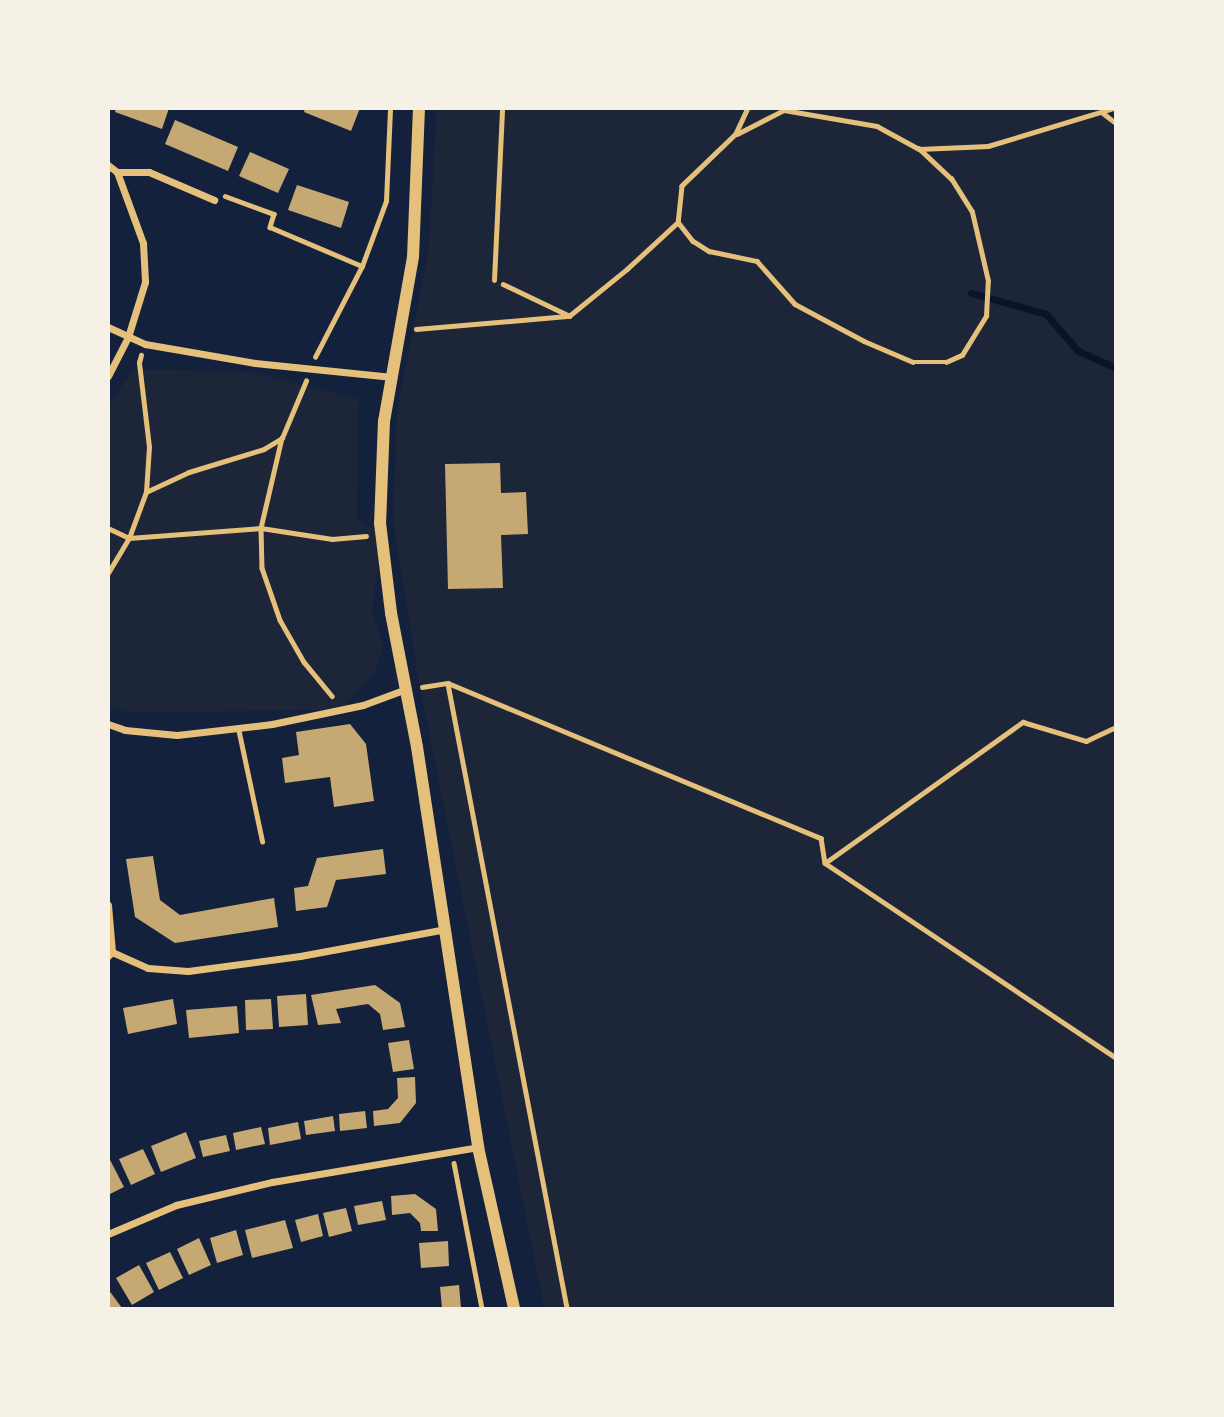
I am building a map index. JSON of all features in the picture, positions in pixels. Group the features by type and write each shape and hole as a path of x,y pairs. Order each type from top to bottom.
{"street":[{"path":"419,108 413,257 384,421 382,534 391,613 406,689 478,1147 514,1308"},
{"path":"108,165 117,172 143,243 145,282 128,337 108,376"},
{"path":"117,172 149,172 214,200"},
{"path":"108,327 145,344 255,363 392,377"},
{"path":"108,724 125,730 177,735 238,728 342,709 406,689"},
{"path":"108,905 111,954 148,968 188,971 300,956 445,929"},
{"path":"108,1234 176,1205 272,1182 478,1147"}],"lane":[{"path":"494,279 502,108"},
{"path":"238,728 262,841"}],"path":[{"path":"342,709 304,662 280,620 262,568 261,528 282,438 321,340 362,266 386,201 390,108"},
{"path":"736,134 748,108"},
{"path":"919,149 988,146 1114,108"},
{"path":"400,330 569,316 627,269 678,222 682,186 736,134 784,110 877,126 919,149 951,179 972,212 988,281 986,316 961,355 946,362 913,362 864,341 795,304 757,261 709,251 693,241 678,222"},
{"path":"1102,112 1115,123"},
{"path":"214,200 226,195 274,214 270,227 362,266"},
{"path":"494,279 569,316"},
{"path":"108,573 129,538 146,492 149,447 139,363 145,344"},
{"path":"146,492 189,472 264,449 282,438"},
{"path":"108,528 129,538 261,528 332,539 382,534"},
{"path":"448,683 567,1308"},
{"path":"406,689 448,683 821,838 825,863 1115,1058"},
{"path":"825,863 1023,722 1086,741 1115,727"},
{"path":"452,1152 482,1308"}],"shaded area":[{"path":"437,109 1115,109 1115,1308 544,1308 419,683 393,520 397,410 428,255"},
{"path":"133,369 251,372 358,399 357,520 382,534 372,611 383,647 375,672 342,709 132,713 109,706 108,407"}],"building":[{"path":"116,108 169,108 162,129 115,112"},
{"path":"305,108 360,108 351,131 304,112"},
{"path":"175,120 238,147 228,171 165,144"},
{"path":"250,152 289,169 278,193 239,176"},
{"path":"297,185 349,202 341,228 288,210"},
{"path":"500,463 501,493 526,492 528,534 501,535 503,588 448,589 445,464"},
{"path":"350,724 366,744 374,801 334,807 330,777 285,783 282,758 299,755 296,732"},
{"path":"383,849 386,874 336,880 327,907 296,911 294,888 308,886 317,858"},
{"path":"153,856 160,900 180,915 274,898 278,927 175,943 135,917 126,859"},
{"path":"375,985 400,1003 405,1027 383,1030 380,1014 368,1004 336,1009 341,1023 318,1025 311,995"},
{"path":"306,994 308,1025 279,1027 277,996"},
{"path":"173,999 177,1024 128,1034 123,1008"},
{"path":"271,999 273,1029 246,1030 245,1000"},
{"path":"237,1006 239,1033 189,1038 186,1010"},
{"path":"409,1040 414,1069 393,1072 388,1043"},
{"path":"415,1077 416,1103 400,1123 374,1126 373,1111 388,1109 398,1098 397,1078"},
{"path":"365,1111 367,1128 340,1131 339,1114"},
{"path":"333,1116 335,1131 306,1135 304,1121"},
{"path":"298,1122 301,1139 270,1145 268,1128"},
{"path":"261,1127 265,1144 236,1150 233,1133"},
{"path":"186,1132 196,1158 161,1172 151,1146"},
{"path":"226,1135 230,1151 203,1157 199,1141"},
{"path":"143,1149 155,1174 131,1185 119,1159"},
{"path":"108,1156 124,1187 108,1195"},
{"path":"415,1194 436,1209 438,1231 421,1231 420,1223 410,1213 392,1215 391,1196"},
{"path":"382,1201 386,1220 358,1225 354,1206"},
{"path":"346,1208 352,1231 329,1237 323,1213"},
{"path":"318,1214 323,1236 301,1242 295,1220"},
{"path":"285,1220 293,1248 252,1258 245,1230"},
{"path":"236,1230 243,1255 217,1263 210,1238"},
{"path":"199,1238 211,1265 189,1275 177,1249"},
{"path":"448,1241 449,1266 421,1268 419,1243"},
{"path":"170,1252 183,1278 159,1290 146,1263"},
{"path":"139,1265 154,1292 132,1305 116,1278"},
{"path":"459,1285 461,1308 442,1308 440,1287"},
{"path":"108,1289 122,1308 108,1308"}],"waterway":[{"path":"971,293 1046,314 1078,351 1116,368"}]}
